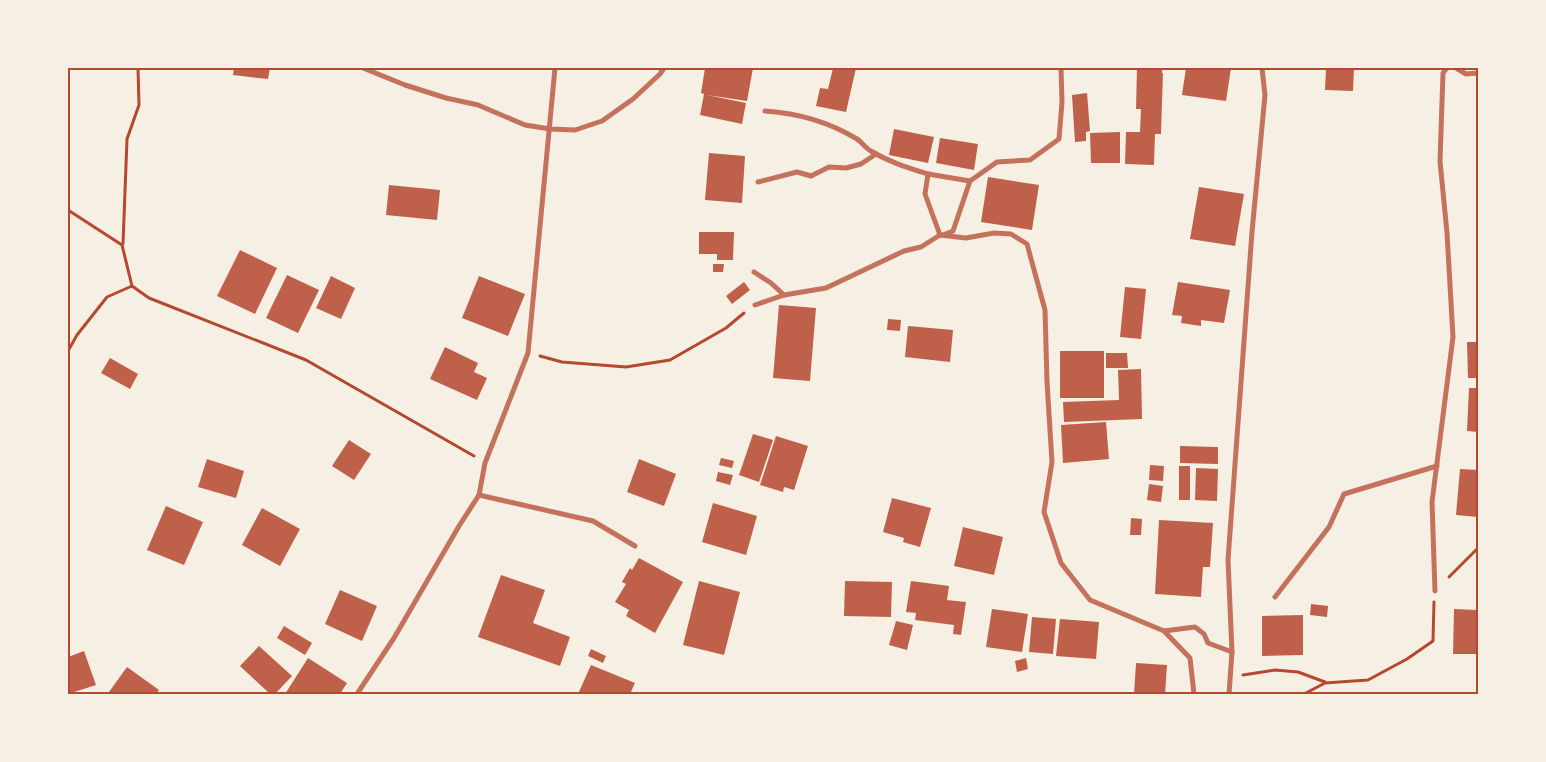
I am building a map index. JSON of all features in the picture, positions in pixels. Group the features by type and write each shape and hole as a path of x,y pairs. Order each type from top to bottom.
{"street":[{"path":"362,68 413,88 478,105 525,125 575,130 602,121 633,99 664,68"},
{"path":"357,694 394,638 479,495 485,462 528,353 555,68"},
{"path":"755,305 784,295 826,288 904,251 921,247 953,231 970,180 997,162 1030,160 1059,139 1062,102 1061,68"},
{"path":"1228,694 1232,652 1228,560 1252,232 1265,95 1262,68"},
{"path":"1435,591 1432,502 1453,338 1447,232 1440,161 1443,73 1447,68"},
{"path":"1456,68 1466,74 1478,73"},
{"path":"765,111 791,114 834,127 859,140 876,154 907,168 928,174 970,180"},
{"path":"758,182 797,172 811,176 830,167 846,168 861,164 876,154"},
{"path":"928,174 925,194 940,236"},
{"path":"940,236 966,238 994,233 1011,234 1026,244 1046,310 1047,382 1052,462 1044,512 1061,563 1090,600 1164,631 1190,658 1194,694"},
{"path":"754,272 771,282 784,295"},
{"path":"1275,597 1329,526 1344,494 1437,466"},
{"path":"479,495 593,521 635,546"},
{"path":"1164,631 1195,627 1204,634 1208,643 1232,652"}],"path":[{"path":"138,68 139,104 127,138 122,245 132,286 149,298 306,360 485,462"},
{"path":"68,210 122,245"},
{"path":"68,351 77,335 107,297 132,286"},
{"path":"528,353 562,362 626,367 670,360 726,328 755,305"},
{"path":"1304,694 1325,683 1368,680 1407,659 1433,641 1435,591 1478,548"},
{"path":"1230,678 1275,670 1298,672 1325,683"}],"building":[{"path":"234,68 270,68 268,79 233,75"},
{"path":"705,68 753,68 747,101 707,95 746,103 742,124 700,115 704,94 701,93"},
{"path":"833,68 856,68 846,112 816,106 820,88 828,89"},
{"path":"1137,68 1162,68 1163,73 1161,134 1155,134 1154,165 1125,164 1126,132 1140,132 1141,109 1136,109"},
{"path":"1186,68 1231,68 1226,101 1182,95"},
{"path":"1326,68 1354,68 1353,91 1325,90"},
{"path":"1087,93 1090,131 1086,132 1086,141 1075,142 1072,95"},
{"path":"894,129 934,137 928,163 889,155"},
{"path":"1120,132 1120,163 1091,163 1090,133"},
{"path":"940,138 978,144 974,170 936,163"},
{"path":"709,153 745,156 742,203 705,200"},
{"path":"988,177 1039,185 1032,230 981,222"},
{"path":"389,185 440,190 437,220 386,215"},
{"path":"1199,187 1244,194 1235,246 1190,239"},
{"path":"699,232 734,232 733,260 717,260 717,254 699,254"},
{"path":"240,250 277,268 255,314 217,296"},
{"path":"713,264 724,264 723,272 713,272"},
{"path":"287,275 319,290 298,333 266,318"},
{"path":"331,276 355,288 341,319 316,308"},
{"path":"479,276 525,294 508,336 462,318"},
{"path":"744,282 750,290 732,304 726,296"},
{"path":"1178,282 1230,290 1224,323 1201,320 1201,326 1181,323 1182,316 1172,315"},
{"path":"1125,287 1146,289 1141,339 1120,337"},
{"path":"779,305 816,308 810,381 773,378"},
{"path":"888,319 901,320 900,331 887,330"},
{"path":"908,326 953,330 950,362 905,357"},
{"path":"1467,342 1478,342 1478,378 1468,378"},
{"path":"445,347 478,363 474,372 487,378 477,400 430,379"},
{"path":"1060,351 1104,351 1104,398 1060,398"},
{"path":"1106,353 1127,353 1128,368 1106,368"},
{"path":"110,358 138,374 130,389 101,373"},
{"path":"1141,369 1142,419 1064,422 1063,402 1119,400 1118,370"},
{"path":"1469,388 1478,388 1478,432 1467,431"},
{"path":"1106,422 1109,459 1063,463 1061,425"},
{"path":"753,434 773,440 759,482 739,475"},
{"path":"776,436 808,446 794,490 784,487 783,492 760,485"},
{"path":"349,440 371,454 354,480 332,466"},
{"path":"1180,446 1218,447 1218,464 1180,463"},
{"path":"721,458 734,461 732,468 719,465"},
{"path":"207,459 244,471 236,498 198,487"},
{"path":"639,459 676,474 664,506 627,492"},
{"path":"1150,465 1164,466 1163,481 1149,480"},
{"path":"1179,466 1190,466 1190,500 1179,500"},
{"path":"1196,468 1218,469 1217,501 1195,500"},
{"path":"1460,469 1478,470 1478,517 1456,515"},
{"path":"718,472 733,475 730,485 716,481"},
{"path":"1149,484 1163,486 1161,502 1147,500"},
{"path":"892,498 931,508 920,547 903,542 904,538 883,532"},
{"path":"713,503 757,516 746,555 702,542"},
{"path":"166,506 203,522 184,565 147,550"},
{"path":"262,508 300,529 280,566 242,545"},
{"path":"1131,518 1142,519 1141,535 1130,535"},
{"path":"1159,520 1213,523 1210,567 1203,567 1201,597 1155,594"},
{"path":"963,527 1003,537 994,575 954,566"},
{"path":"639,558 683,582 655,633 626,616 629,610 615,602 626,584 622,582 630,568 632,570"},
{"path":"501,575 545,590 533,623 570,637 560,666 478,637"},
{"path":"699,581 740,592 724,655 683,645"},
{"path":"845,581 892,582 891,617 844,616"},
{"path":"911,581 949,586 947,600 966,602 961,635 953,634 954,625 915,620 916,613 906,612"},
{"path":"340,590 377,606 362,641 325,624"},
{"path":"1311,604 1328,606 1327,617 1310,615"},
{"path":"992,609 1028,614 1022,652 986,647"},
{"path":"1454,609 1478,610 1478,654 1453,654"},
{"path":"1303,615 1303,655 1262,656 1262,616"},
{"path":"1032,617 1056,619 1053,654 1029,652"},
{"path":"1060,619 1099,622 1096,659 1056,656"},
{"path":"896,621 913,625 907,650 889,645"},
{"path":"284,626 312,643 305,655 277,638"},
{"path":"259,646 292,676 275,694 270,694 240,666"},
{"path":"591,649 606,656 603,663 588,656"},
{"path":"84,651 96,685 68,694 68,657"},
{"path":"308,658 347,683 340,694 285,694"},
{"path":"1026,658 1028,669 1017,672 1015,661"},
{"path":"1136,663 1167,665 1165,694 1134,694"},
{"path":"591,665 635,683 630,694 578,694"},
{"path":"127,667 159,690 156,694 113,694 109,692"}]}
